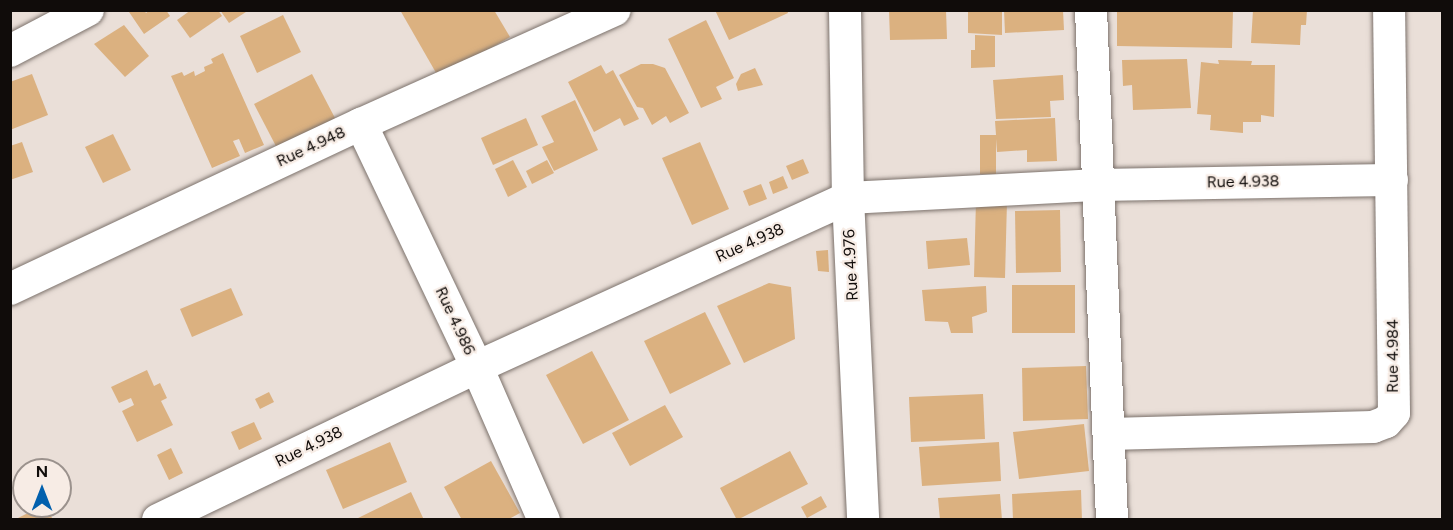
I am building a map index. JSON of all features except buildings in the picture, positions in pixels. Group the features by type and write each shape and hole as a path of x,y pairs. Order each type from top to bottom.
{"street":[{"path":"10,51 88,10"},
{"name":"Rue 4.948","path":"10,289 361,124 615,10"},
{"name":"Rue 4.976","path":"845,10 848,198 862,519"},
{"path":"1091,10 1112,519"},
{"name":"Rue 4.984","path":"1109,434 1373,427 1386,422 1394,413 1389,10"},
{"name":"Rue 4.986","path":"361,124 477,367 544,519"},
{"name":"Rue 4.938","path":"158,519 477,367 848,198 1099,185 1392,180"}]}
